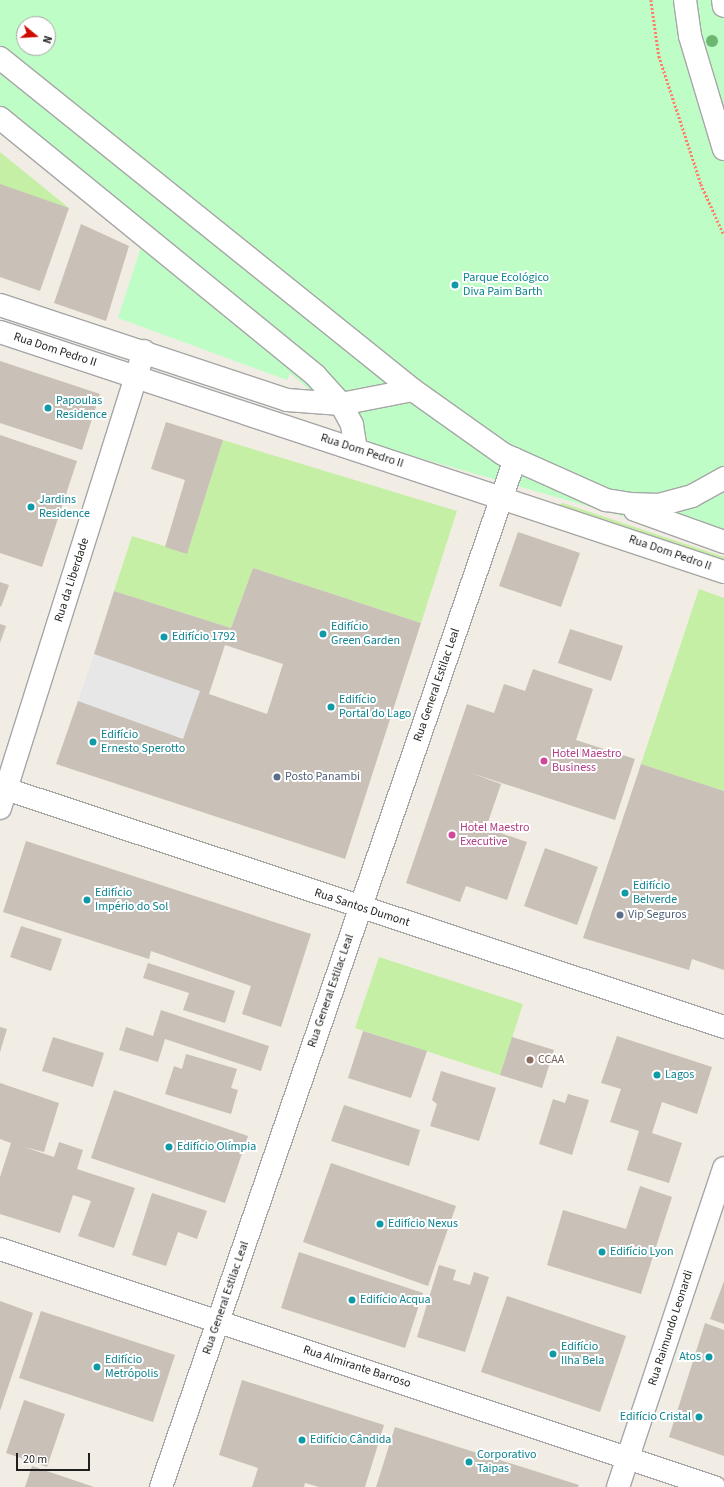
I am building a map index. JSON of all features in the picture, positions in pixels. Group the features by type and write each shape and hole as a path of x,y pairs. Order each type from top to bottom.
{"street":[{"path":"685,0 690,36 724,149"},
{"path":"723,0 724,6"},
{"path":"0,58 413,390 515,459 606,500 724,542"},
{"path":"0,118 315,376 341,404 352,425 356,449"},
{"path":"0,305 287,400 341,404 413,390"},
{"name":"Rua Dom Pedro II","path":"0,332 503,496 724,572"},
{"name":"Rua da Liberdade","path":"2,795 144,352"},
{"name":"Rua General Estilac Leal","path":"161,1487 515,459"},
{"path":"606,500 659,505 692,496 724,478"},
{"name":"Rua Santos Dumont","path":"2,795 360,907 724,1027"},
{"name":"Rua Raimundo Leonardi","path":"618,1487 724,1168"},
{"name":"Rua Almirante Barroso","path":"0,1249 714,1487"}],"path":[{"path":"651,0 659,56 701,184 724,235"}],"green space":[{"name":"Parque Ecológico Diva Paim Barth","path":"0,0 724,0 724,545 374,445 290,373 287,380 118,318 141,247 0,126"},
{"path":"0,152 69,208 0,185"},
{"path":"223,440 457,511 421,623 253,568 231,628 114,591 132,536 187,553"},
{"path":"563,503 724,557 724,563 561,510 558,505"},
{"path":"699,589 724,598 724,791 641,764"},
{"path":"379,957 523,1004 500,1075 355,1028"}],"shaded area":[{"path":"94,654 200,691 183,739 78,701"}],"building":[{"path":"0,184 69,208 40,291 0,277"},
{"path":"81,224 129,246 106,321 54,303"},
{"name":"Papoulas Residence","path":"0,361 100,394 82,450 0,423"},
{"path":"166,422 223,440 187,554 165,547 185,480 151,469"},
{"name":"Jardins Residence","path":"0,435 77,461 42,567 0,553"},
{"path":"518,532 580,553 561,607 499,586"},
{"path":"253,568 421,623 345,859 56,764 78,701 183,739 200,691 94,654 114,591 231,628","holes":["225,645 283,664 267,714 209,694"]},
{"path":"0,582 9,585 1,607 0,606"},
{"path":"0,624 6,626 0,643"},
{"path":"570,629 623,646 611,681 558,663"},
{"path":"533,669 593,689 576,740 635,759 615,820 468,772 501,784 486,828 527,842 507,900 466,886 460,902 406,883 467,704 494,713 504,684 525,691"},
{"path":"641,764 724,791 724,970 692,959 689,970 583,938"},
{"path":"26,841 311,934 281,1027 242,1014 251,986 151,951 149,959 3,912"},
{"path":"545,848 598,867 577,925 524,906"},
{"path":"21,926 62,939 51,971 10,957"},
{"path":"148,963 235,991 225,1023 183,1010 189,993 143,978"},
{"path":"161,1010 269,1046 261,1071 165,1039 158,1062 119,1050 126,1027 153,1036"},
{"path":"0,1027 7,1029 0,1052"},
{"path":"363,1031 427,1051 411,1098 348,1078"},
{"path":"617,1036 712,1067 697,1114 662,1102 652,1133 682,1143 669,1183 627,1170 639,1131 610,1122 621,1089 601,1083"},
{"path":"53,1037 104,1053 93,1087 42,1071"},
{"path":"512,1037 554,1050 542,1088 500,1075"},
{"path":"186,1054 237,1069 231,1088 238,1090 231,1114 165,1094 174,1066 182,1069"},
{"path":"441,1071 496,1088 479,1141 430,1126 437,1104 432,1100"},
{"path":"0,1083 59,1103 44,1152 24,1147 54,1157 59,1142 83,1150 77,1169 135,1188 114,1248 78,1236 91,1201 73,1195 60,1233 0,1214 0,1177 11,1143 0,1139"},
{"name":"Edifício Olímpia","path":"114,1090 248,1136 225,1203 91,1158"},
{"path":"568,1094 589,1100 572,1155 539,1144 553,1099 565,1103"},
{"path":"344,1105 420,1130 409,1166 331,1141"},
{"name":"Edifício Nexus","path":"331,1163 456,1206 428,1286 303,1242"},
{"name":"Edifício Lyon","path":"640,1186 672,1197 641,1294 547,1265 563,1210 626,1229"},
{"path":"152,1193 207,1211 197,1239 178,1232 166,1266 132,1255"},
{"name":"Edifício Acqua","path":"299,1252 423,1293 405,1348 281,1308"},
{"path":"439,1265 456,1270 453,1280 470,1285 474,1272 489,1277 465,1352 417,1337"},
{"path":"724,1281 724,1324 710,1319"},
{"name":"Edifício Ilha Bela","path":"507,1296 626,1336 600,1412 481,1372"},
{"path":"0,1301 33,1313 0,1411"},
{"name":"Edifício Metrópolis","path":"41,1311 175,1355 153,1422 19,1378"},
{"path":"705,1323 724,1330 724,1456 669,1437"},
{"name":"Edifício Cândida","path":"242,1380 384,1425 365,1487 319,1487 305,1483 304,1487 252,1487 258,1468 219,1455"},
{"path":"24,1400 65,1414 47,1467 6,1453"},
{"path":"395,1427 579,1485 578,1487 376,1487"},
{"path":"32,1466 94,1487 25,1487"}],"place":[{"name":"Parque Ecológico Diva Paim Barth","path":"455,285"},
{"name":"Papoulas Residence","path":"48,408"},
{"name":"Jardins Residence","path":"31,507"},
{"name":"Edifício Green Garden","path":"323,634"},
{"name":"Edifício 1792","path":"164,637"},
{"name":"Edifício Portal do Lago","path":"331,707"},
{"name":"Edifício Ernesto Sperotto","path":"93,742"},
{"name":"Hotel Maestro Business","path":"544,761"},
{"name":"Posto Panambi","path":"277,777"},
{"name":"Hotel Maestro Executive","path":"452,835"},
{"name":"Edifício Belverde","path":"625,893"},
{"name":"Edifício Império do Sol","path":"87,900"},
{"name":"Vip Seguros","path":"620,915"},
{"name":"CCAA","path":"530,1060"},
{"name":"Lagos","path":"657,1075"},
{"name":"Edifício Olímpia","path":"169,1147"},
{"name":"Edifício Nexus","path":"380,1224"},
{"name":"Edifício Lyon","path":"602,1252"},
{"name":"Edifício Acqua","path":"352,1300"},
{"name":"Edifício Ilha Bela","path":"553,1354"},
{"name":"Atos","path":"709,1357"},
{"name":"Edifício Metrópolis","path":"97,1367"},
{"name":"Edifício Cristal","path":"699,1417"},
{"name":"Edifício Cândida","path":"302,1440"},
{"name":"Corporativo Taipas","path":"469,1462"}]}
